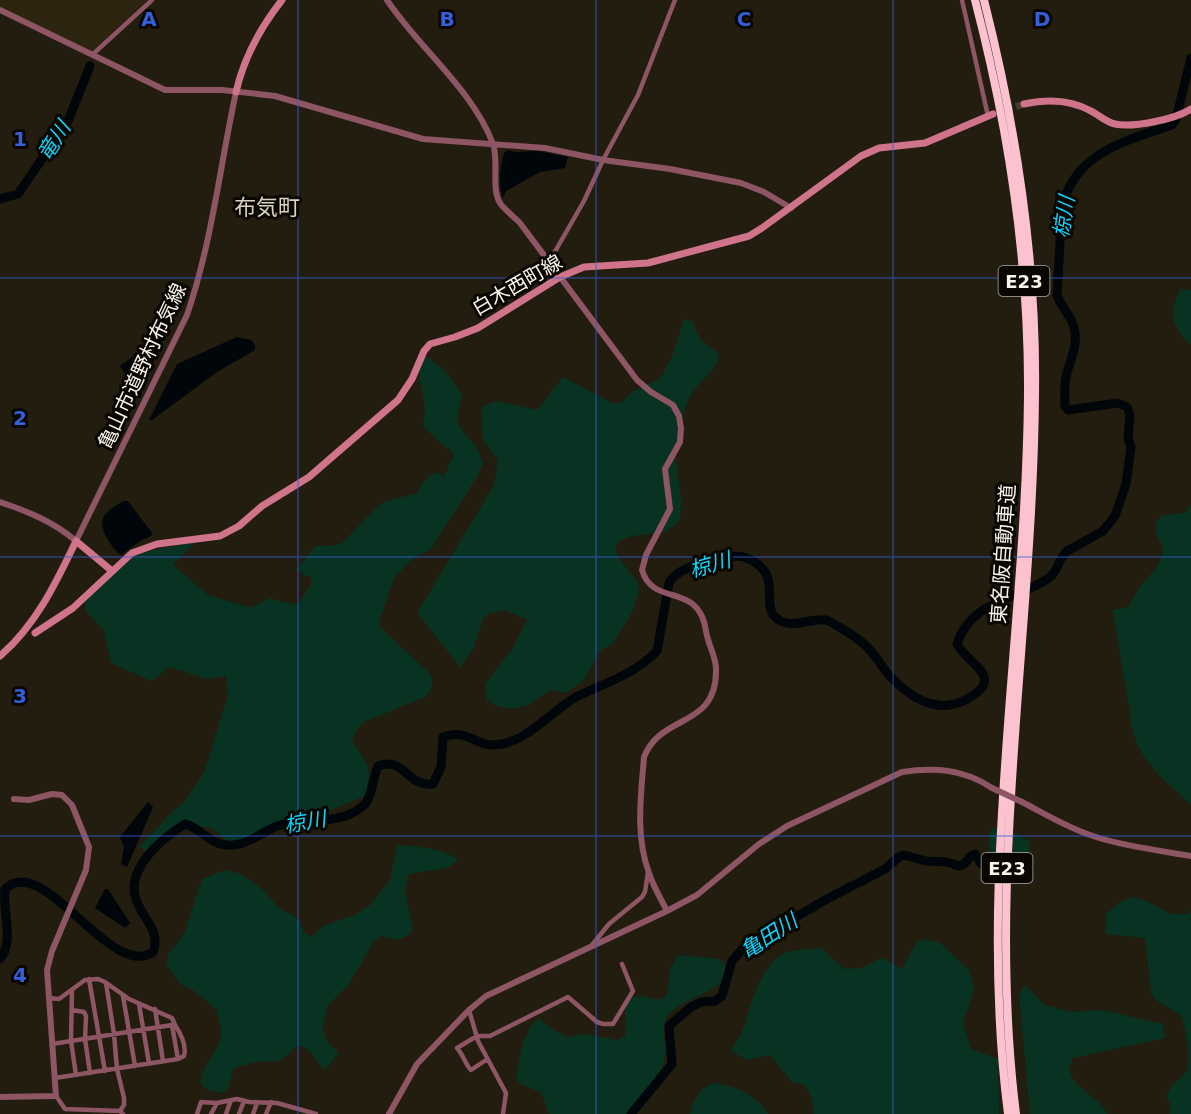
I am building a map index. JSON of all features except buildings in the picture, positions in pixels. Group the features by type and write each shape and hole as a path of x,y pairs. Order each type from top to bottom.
{"highway":[{"name":"東名阪自動車道","path":"975,0 994,75 1008,149 1024,269 1028,395 1024,563"},
{"name":"東名阪自動車道","path":"984,0 1002,74 1026,216 1032,280 1035,394 1024,563 1004,780 998,921 1000,1030 1008,1114"},
{"name":"東名阪自動車道","path":"1016,1114 1008,1029 1006,920 1019,623"}],"main road":[{"path":"236,92 252,45 282,0"},
{"path":"1024,104 1044,101 1073,103 1118,125 1131,125 1168,118 1188,111"},
{"name":"白木西町線","path":"35,633 74,608 132,553 168,542 214,538 239,526 262,506 309,477 394,403 412,379 427,347 436,342 467,333 490,322 560,277 584,267 648,263 744,237 791,208 861,156 879,148 925,143 990,115"},
{"path":"0,656 22,634 38,613 76,541 112,571"}],"street":[{"path":"92,55 152,0"},
{"path":"387,0 475,111 496,154 499,199 520,223 637,380 651,392 670,402 679,416 680,442 665,469 670,509 642,566 646,581 659,590 691,602 702,613 715,662 716,677 713,695 708,705 655,740 644,757 639,819 648,872 667,911"},
{"path":"549,262 584,201 638,95 675,0"},
{"path":"962,0 990,115"},
{"path":"0,10 165,90 236,92 275,96 423,139 545,148 741,183 764,192 791,208"},
{"name":"亀山市道野村布気線","path":"76,541 187,315 199,280 208,241 236,92"},
{"path":"0,501 48,521 76,541"},
{"path":"389,1114 417,1064 469,1010 491,993 590,948 697,895 759,844 787,826 902,772 921,769 953,771 1022,802 1070,828 1124,844 1191,856"},
{"path":"14,799 29,800 59,794 65,797 72,805 87,838 89,852 86,870 52,951 47,970 56,1096 65,1108 121,1113 124,1105 105,982"},
{"path":"590,948 609,924 642,897 648,872"},
{"path":"486,1060 471,1070 465,1057 457,1048 477,1036 490,1036 568,997 597,1022 613,1024 633,991 622,964"},
{"path":"48,998 59,999 89,979 105,982 123,996 172,1018 178,1059"},
{"path":"89,979 105,1071"},
{"path":"72,990 70,1041 76,1075"},
{"path":"123,996 135,1066"},
{"path":"139,1004 149,1064"},
{"path":"155,1009 163,1061"},
{"path":"72,1010 84,1012 86,1016 85,1039 90,1073"},
{"path":"469,1010 486,1060 506,1093 503,1114"},
{"path":"52,1044 174,1025"},
{"path":"55,1078 178,1059 185,1053 183,1039 174,1025"},
{"path":"0,1097 56,1096"},
{"path":"226,1114 231,1100"},
{"path":"197,1114 201,1102 217,1103 231,1100 271,1102 316,1114"},
{"path":"239,1114 244,1101"},
{"path":"266,1114 271,1102"},
{"path":"211,1114 217,1103"},
{"path":"252,1114 257,1103"}],"shaded area":[{"path":"0,0 147,0 93,50 88,51 0,8"},
{"path":"509,150 538,151 568,157 565,168 540,172 506,191 503,198 500,187 501,170 504,153"},
{"path":"156,321 161,321 164,335 145,376 141,398 120,366 144,348 150,326"},
{"path":"237,337 251,340 255,345 255,350 217,372 149,420 177,364"},
{"path":"124,501 128,501 152,533 151,536 121,555 106,537 102,521 108,512"},
{"path":"148,802 153,807 127,867 121,864 124,847 120,837"},
{"path":"105,889 108,889 130,923 125,928 95,908"}],"green space":[{"path":"1180,289 1191,290 1191,344 1178,330 1173,314"},
{"path":"684,319 694,322 699,337 717,352 719,360 691,395 681,422 676,459 681,499 678,523 665,532 632,536 618,542 615,550 638,583 639,592 631,614 613,643 600,651 584,680 566,693 551,690 528,705 513,709 496,705 487,700 485,684 512,649 527,620 505,610 490,613 483,618 474,648 460,667 417,613 494,485 498,460 483,440 481,407 497,401 537,410 563,377 612,403 621,403 633,391 662,376 673,354"},
{"path":"426,356 442,369 460,392 459,424 476,446 483,463 478,475 431,549 410,561 394,578 378,625 431,675 432,685 429,692 425,697 364,722 358,728 352,741 369,772 365,796 313,817 265,832 242,844 227,841 208,827 192,827 162,840 147,853 140,846 185,801 204,773 228,695 226,676 207,679 170,667 151,681 111,663 104,631 85,610 86,597 132,557 144,552 195,542 173,565 208,595 248,607 270,598 298,604 311,585 311,578 296,570 315,546 338,545 381,503 417,493 425,480 433,473 437,472 444,476 454,454 424,426 425,409 419,376"},
{"path":"1191,504 1191,805 1159,775 1136,741 1112,609 1128,607 1140,586 1157,567 1163,547 1155,531 1156,523 1162,515 1186,513"},
{"path":"993,828 1012,832 1029,840 1030,857 1019,870 1006,872 990,865 989,835"},
{"path":"397,845 437,850 458,860 447,868 408,876 405,892 413,929 403,938 381,936 374,941 349,984 327,1006 323,1029 328,1043 339,1053 325,1069 307,1049 297,1046 280,1061 256,1062 234,1068 227,1090 220,1093 205,1089 200,1082 221,1034 217,1010 193,990 180,984 166,964 168,955 184,934 202,879 226,870 241,874 262,889 278,907 299,919 304,933 311,937 323,926 355,915 369,906 390,880"},
{"path":"1134,897 1171,914 1188,914 1191,911 1191,1114 1169,1114 1171,1105 1167,1098 1169,1092 1172,1085 1187,1071 1185,1028 1181,1015 1154,999 1151,991 1145,938 1106,934 1106,914 1120,902"},
{"path":"923,939 939,942 969,970 973,993 963,1023 971,1049 998,1059 999,1114 814,1114 806,1086 791,1081 770,1055 747,1060 731,1051 743,1029 764,973 779,957 792,951 821,948 844,969 860,968 882,958 902,969 916,943"},
{"path":"678,955 719,959 725,963 726,977 714,988 678,1007 667,1017 664,1023 665,1058 663,1065 628,1114 549,1114 541,1092 520,1084 516,1078 525,1037 533,1023 539,1018 553,1030 569,1037 585,1034 617,1040 625,1037 625,1012 628,1001 639,996 662,999 667,993 670,969"},
{"path":"1025,985 1045,1005 1071,1012 1102,1010 1163,1024 1165,1038 1073,1058 1070,1067 1075,1082 1103,1107 1107,1114 1030,1114 1019,995"},
{"path":"714,1083 745,1092 758,1101 768,1114 690,1114 698,1095 704,1088"}],"waterway":[{"name":"椋川","path":"0,959 7,944 5,889 21,882 39,887 58,900 117,949 136,956 153,952 155,937 137,903 134,885 142,863 158,845 185,824 216,842 236,845 287,823 333,819 355,811 365,804 369,797 378,766 394,765 417,781 433,784 441,767 443,737 465,736 488,745 507,743 529,732 578,696 619,677 648,659 657,651 669,583 682,571 717,558 739,556 758,564 768,580 771,610 780,621 793,624 820,620 831,622 865,645 896,682 924,702 945,706 956,704 979,691 984,684 984,677 957,644 964,629 972,618 983,610 1049,578 1067,551 1103,531 1115,516 1126,484 1131,447 1128,438 1130,415 1127,407 1118,403 1068,410 1065,406 1065,380 1075,334 1073,323 1057,295 1062,208 1068,189 1078,174 1104,152 1172,125 1176,119 1191,58"},
{"name":"竜川","path":"0,199 18,194 68,121 90,66"},
{"name":"亀田川","path":"631,1114 672,1064 669,1026 691,1007 701,1002 715,1001 722,996 732,961 744,947 827,899 885,869 900,856 947,862 959,866 975,854 981,864"}],"tunnel":[{"path":"1006,110 1024,104"}],"district":[{"name":"布気町","path":"267,207"}]}
